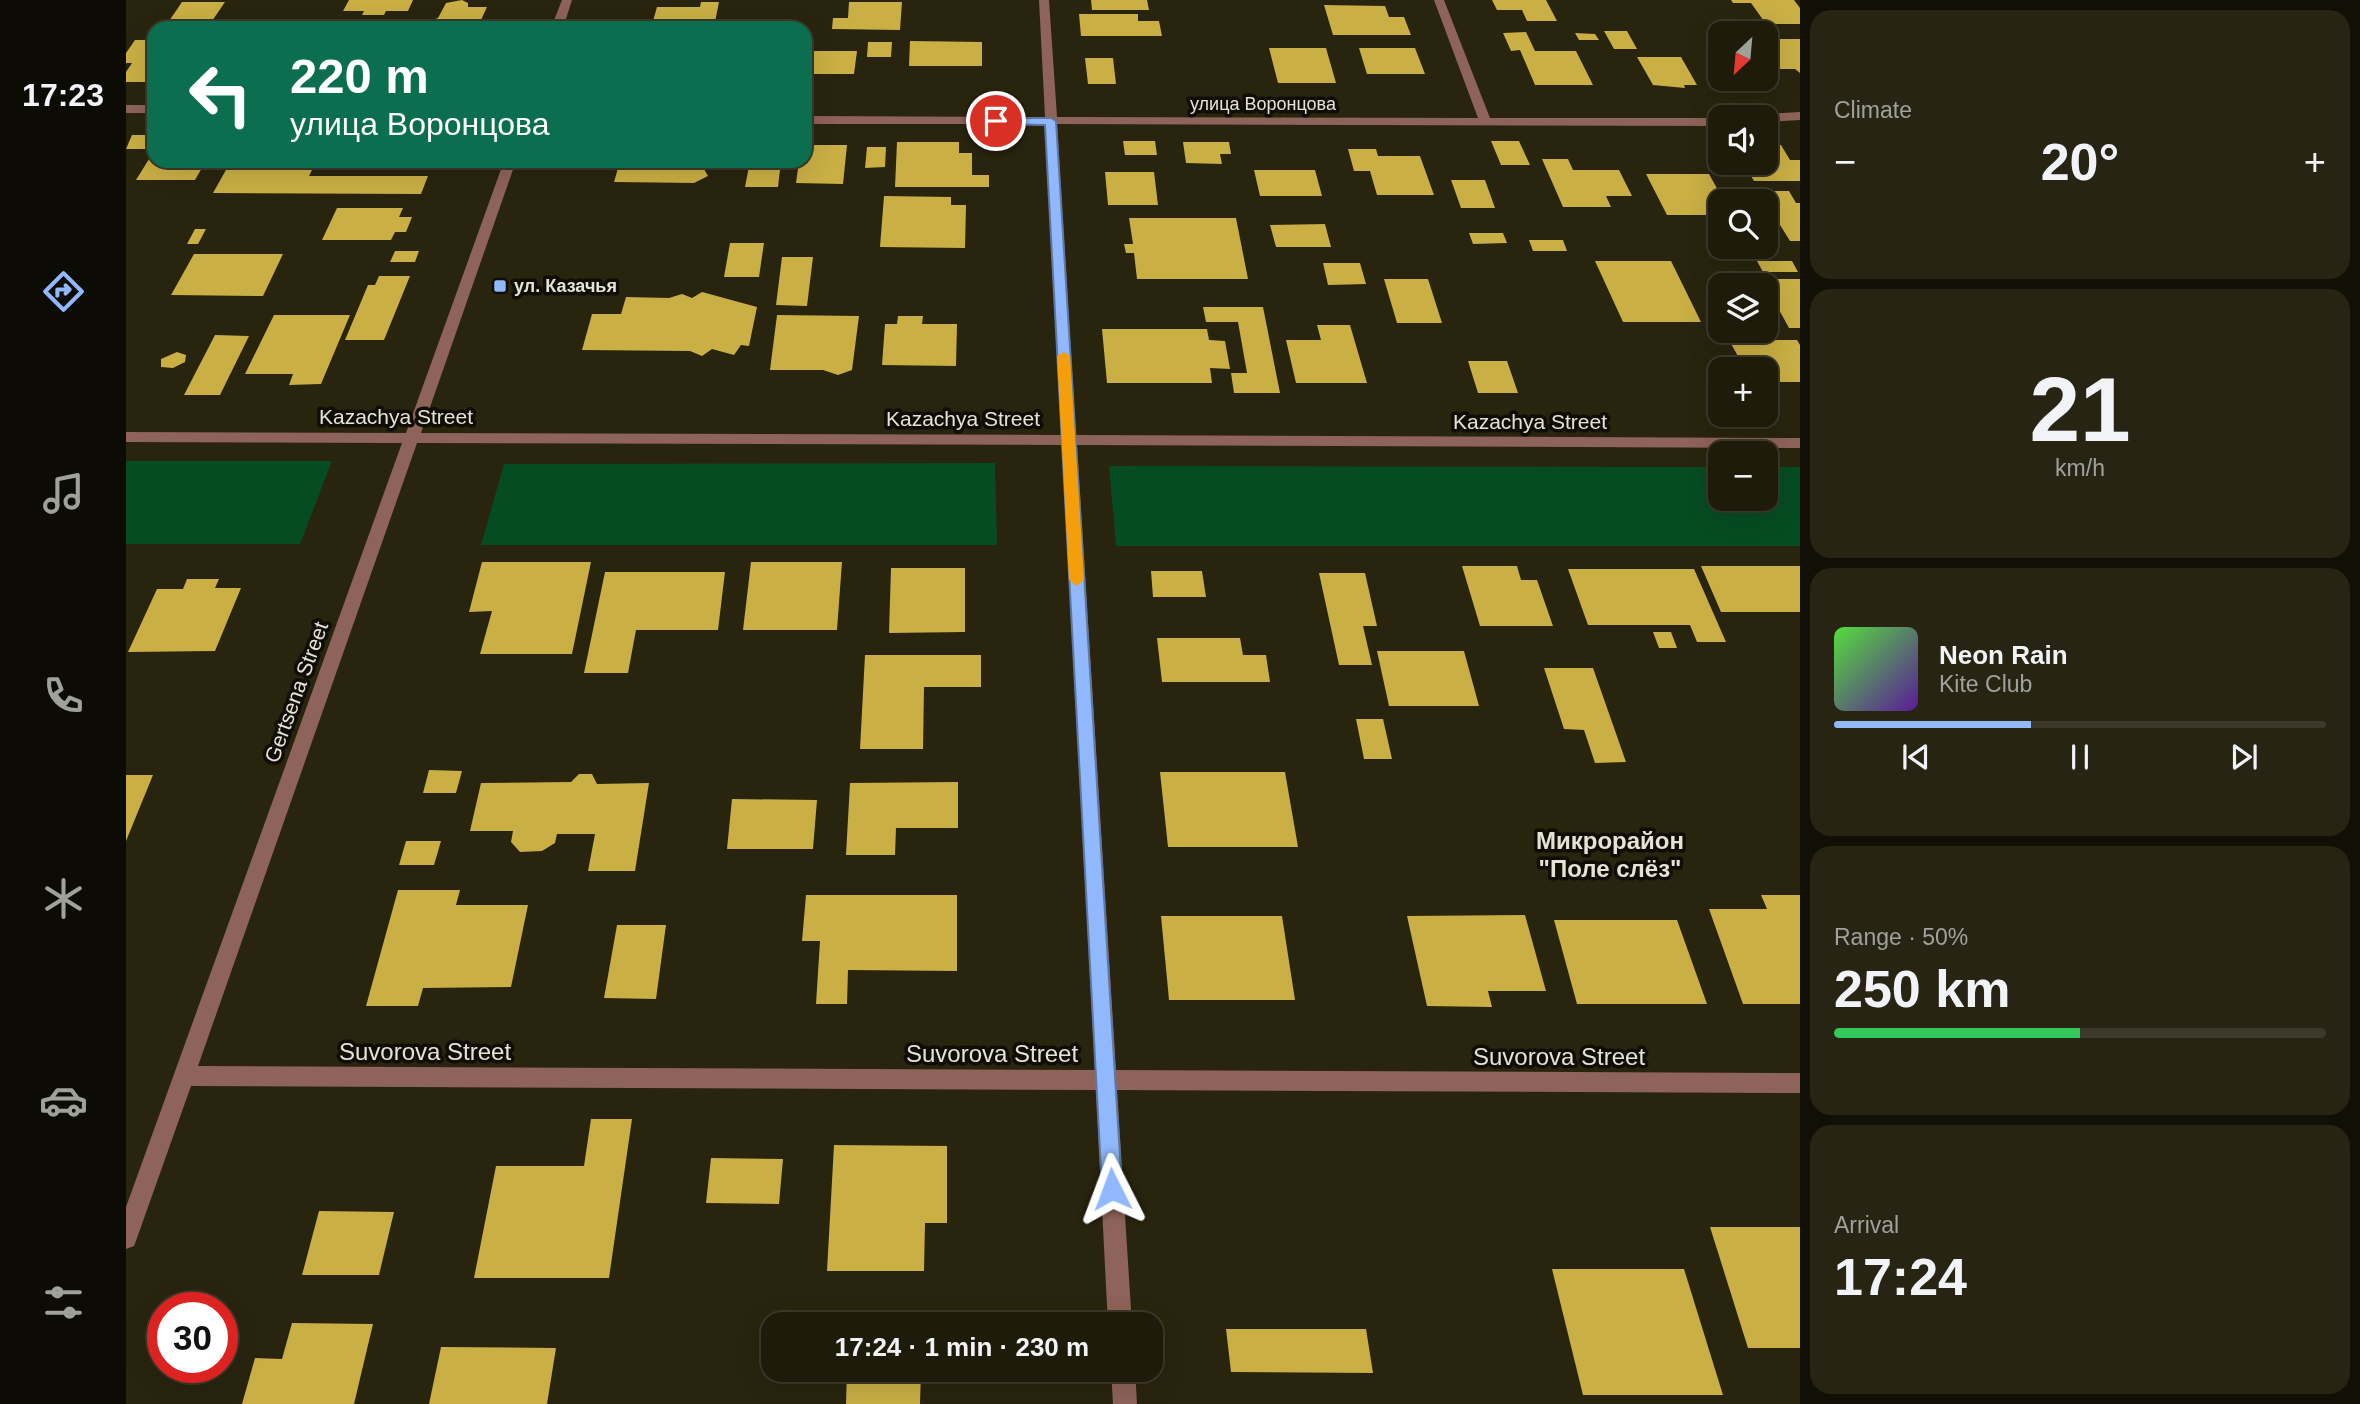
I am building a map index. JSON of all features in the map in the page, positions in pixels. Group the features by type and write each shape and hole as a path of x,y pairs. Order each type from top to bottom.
{"street":[{"path":"560,21 567,0"},
{"path":"1044,0 1119,1312"},
{"path":"1439,0 1486,121"},
{"path":"126,109 147,109"},
{"path":"1778,117 1800,116"},
{"name":"улица Воронцова","path":"812,120 1708,122"},
{"name":"Gertsena Street","path":"126,1238 508,168"},
{"name":"Kazachya Street","path":"126,437 1800,443"},
{"name":"Suvorova Street","path":"184,1076 1800,1083"},
{"path":"1124,1382 1125,1404"}],"green space":[{"path":"126,461 332,461 300,544 126,544"},
{"path":"995,463 997,545 481,545 504,464"},
{"path":"1109,466 1708,467 1708,511 1778,511 1778,467 1800,467 1800,546 1116,546"}],"building":[{"path":"349,0 413,0 408,11 362,15 364,11 343,11"},
{"path":"462,0 468,3 468,7 487,7 481,20 496,20 429,21 438,18 446,3"},
{"path":"1091,0 1147,0 1149,10 1092,10"},
{"path":"1492,0 1546,0 1557,21 1527,21 1522,10 1497,10"},
{"path":"1731,0 1794,0 1800,8 1800,24 1764,21 1751,3 1733,3"},
{"path":"182,2 225,2 212,21 169,21"},
{"path":"701,2 719,2 715,21 653,21 657,7 700,7"},
{"path":"849,2 902,2 900,30 832,29 833,18 848,18"},
{"path":"1324,5 1385,6 1389,17 1404,17 1411,35 1333,35"},
{"path":"1079,14 1138,14 1138,21 1159,21 1162,36 1081,36"},
{"path":"1604,31 1627,31 1637,49 1614,49"},
{"path":"1526,32 1535,51 1576,51 1593,85 1535,85 1520,50 1511,51 1503,33"},
{"path":"1575,33 1595,34 1599,40 1579,40"},
{"path":"1778,39 1800,39 1800,73 1795,69 1778,69"},
{"path":"135,40 147,40 147,82 126,82 126,72 132,63 126,63 126,53"},
{"path":"910,41 982,42 982,66 909,66"},
{"path":"868,42 892,42 891,57 867,57"},
{"path":"1269,48 1326,48 1336,83 1278,83"},
{"path":"1359,48 1415,48 1425,74 1367,74"},
{"path":"812,51 857,51 854,74 812,74"},
{"path":"1637,57 1681,57 1697,85 1684,85 1685,88 1653,85"},
{"path":"1085,58 1113,58 1116,84 1088,84"},
{"path":"132,135 147,135 147,149 126,149"},
{"path":"1123,141 1155,141 1157,155 1125,155"},
{"path":"1491,141 1519,141 1530,165 1501,165"},
{"path":"897,142 959,142 959,153 972,153 972,175 989,175 989,187 895,187"},
{"path":"1183,142 1229,142 1231,154 1220,154 1222,164 1186,163"},
{"path":"812,145 847,145 843,184 796,183 798,168 812,168"},
{"path":"1778,145 1781,145 1790,160 1800,160 1800,181 1754,181 1750,175 1778,175"},
{"path":"867,147 886,147 885,167 865,168"},
{"path":"1348,149 1376,149 1378,156 1420,156 1434,195 1377,195 1370,171 1354,171"},
{"path":"1542,159 1568,159 1573,170 1619,170 1632,196 1606,196 1611,207 1563,207"},
{"path":"147,162 147,168 202,168 195,180 136,180"},
{"path":"227,168 313,168 309,176 428,176 421,194 213,193"},
{"path":"618,168 700,168 704,169 708,176 694,183 614,182"},
{"path":"749,168 780,168 778,187 745,187"},
{"path":"1254,170 1315,170 1322,196 1260,196"},
{"path":"1105,172 1154,172 1158,205 1108,205"},
{"path":"1646,174 1710,175 1717,189 1708,189 1708,215 1667,215"},
{"path":"1451,180 1485,180 1495,208 1461,208"},
{"path":"1778,191 1789,191 1796,203 1800,203 1800,241 1790,241 1778,222"},
{"path":"884,196 951,197 951,205 966,205 965,248 880,247"},
{"path":"337,208 403,208 399,217 412,217 406,232 395,232 391,240 322,240"},
{"path":"1129,218 1236,218 1248,279 1137,279 1134,253 1126,253 1124,244 1133,244"},
{"path":"1325,224 1331,247 1276,247 1270,225"},
{"path":"195,229 206,229 198,244 187,244"},
{"path":"1469,233 1503,233 1507,243 1473,244"},
{"path":"1529,240 1563,240 1567,251 1533,251"},
{"path":"730,243 764,243 759,277 724,277"},
{"path":"395,251 419,251 415,262 390,262"},
{"path":"194,254 283,254 263,296 171,295"},
{"path":"782,257 813,257 807,306 776,305"},
{"path":"1595,261 1671,261 1701,322 1623,322"},
{"path":"1757,261 1792,261 1798,272 1763,272"},
{"path":"1323,263 1360,263 1366,284 1328,285"},
{"path":"379,276 410,276 384,340 345,340 368,285 375,285"},
{"path":"1384,279 1428,279 1442,323 1397,323"},
{"path":"1778,279 1800,279 1800,328 1789,328 1778,308"},
{"path":"702,292 757,307 749,346 741,345 734,355 712,349 702,356 690,351 582,350 592,314 621,314 626,297 669,298 682,294 692,298"},
{"path":"1203,307 1263,307 1280,393 1234,393 1231,373 1247,373 1238,322 1206,322"},
{"path":"274,315 350,315 321,384 289,385 293,374 245,374"},
{"path":"777,315 859,316 852,370 838,375 823,370 770,370"},
{"path":"898,316 923,316 922,324 957,324 956,366 882,365 885,324 897,324"},
{"path":"1317,325 1350,325 1367,383 1296,383 1286,340 1321,340"},
{"path":"1102,329 1207,329 1209,340 1225,341 1230,369 1210,368 1212,383 1107,383"},
{"path":"215,335 249,336 220,395 184,395"},
{"path":"1778,340 1797,340 1800,345 1800,382 1778,382 1778,357 1738,357 1731,343 1778,343"},
{"path":"177,352 186,355 185,362 173,368 161,367 161,359"},
{"path":"1468,361 1507,361 1518,393 1478,393"},
{"path":"482,562 591,562 572,654 480,654 492,611 469,612"},
{"path":"751,562 842,562 837,630 743,630"},
{"path":"1462,566 1517,566 1521,580 1537,580 1553,626 1480,626"},
{"path":"1701,566 1800,566 1800,612 1721,612"},
{"path":"891,568 965,568 965,632 889,633"},
{"path":"1568,569 1694,569 1726,642 1697,642 1690,625 1588,625"},
{"path":"1151,571 1202,571 1206,597 1153,597"},
{"path":"605,572 725,572 718,630 636,630 628,673 584,673"},
{"path":"1319,573 1365,573 1377,626 1363,626 1372,665 1339,665"},
{"path":"187,579 219,579 215,588 241,588 215,651 128,652 157,589 183,589"},
{"path":"1653,632 1671,632 1677,648 1659,648"},
{"path":"1157,638 1240,638 1243,655 1266,655 1270,682 1162,682"},
{"path":"1377,651 1464,651 1479,706 1389,706"},
{"path":"865,655 981,655 981,687 924,687 923,749 860,749"},
{"path":"1544,668 1593,668 1626,762 1595,763 1584,730 1564,729"},
{"path":"1356,719 1383,719 1392,759 1364,759"},
{"path":"429,770 462,771 456,793 423,793"},
{"path":"1160,772 1285,772 1298,847 1168,847"},
{"path":"579,774 592,774 597,784 649,783 635,871 588,871 595,834 557,834 555,843 542,851 520,852 511,842 513,831 470,831 481,783 571,782"},
{"path":"126,775 153,775 126,841"},
{"path":"958,782 958,828 896,828 895,855 846,855 850,783"},
{"path":"732,799 817,800 813,849 727,849"},
{"path":"406,841 441,841 434,865 399,865"},
{"path":"398,890 460,890 456,905 528,905 511,987 423,988 418,1006 366,1006"},
{"path":"806,895 957,895 957,971 848,970 847,1004 816,1004 820,941 802,941"},
{"path":"1761,895 1800,895 1800,1004 1743,1004 1709,909 1767,909"},
{"path":"1525,915 1546,991 1488,991 1492,1007 1427,1006 1407,916"},
{"path":"1161,916 1282,916 1295,1000 1169,1000"},
{"path":"1554,920 1677,920 1707,1004 1577,1004"},
{"path":"617,925 666,925 656,999 604,998"},
{"path":"591,1119 632,1119 609,1278 474,1278 496,1166 584,1166"},
{"path":"834,1145 947,1146 947,1223 925,1223 924,1271 827,1271"},
{"path":"711,1158 783,1159 779,1204 706,1203"},
{"path":"319,1211 394,1212 379,1275 302,1275"},
{"path":"1710,1227 1800,1227 1800,1348 1748,1348"},
{"path":"1552,1269 1684,1269 1723,1395 1583,1395"},
{"path":"292,1323 373,1324 354,1404 242,1404 255,1358 282,1359"},
{"path":"1226,1329 1366,1329 1373,1373 1231,1372"},
{"path":"441,1347 556,1348 547,1404 429,1404"},
{"path":"847,1382 921,1382 920,1404 846,1404"}],"slow traffic":[{"path":"1064,356 1077,580"}],"place":[{"name":"ул. Казачья","path":"500,286"}],"district":[{"name":"Микрорайон \"Поле слёз\"","path":"1610,854"}],"route":[{"path":"996,121 1051,121 1112,1189"}]}
